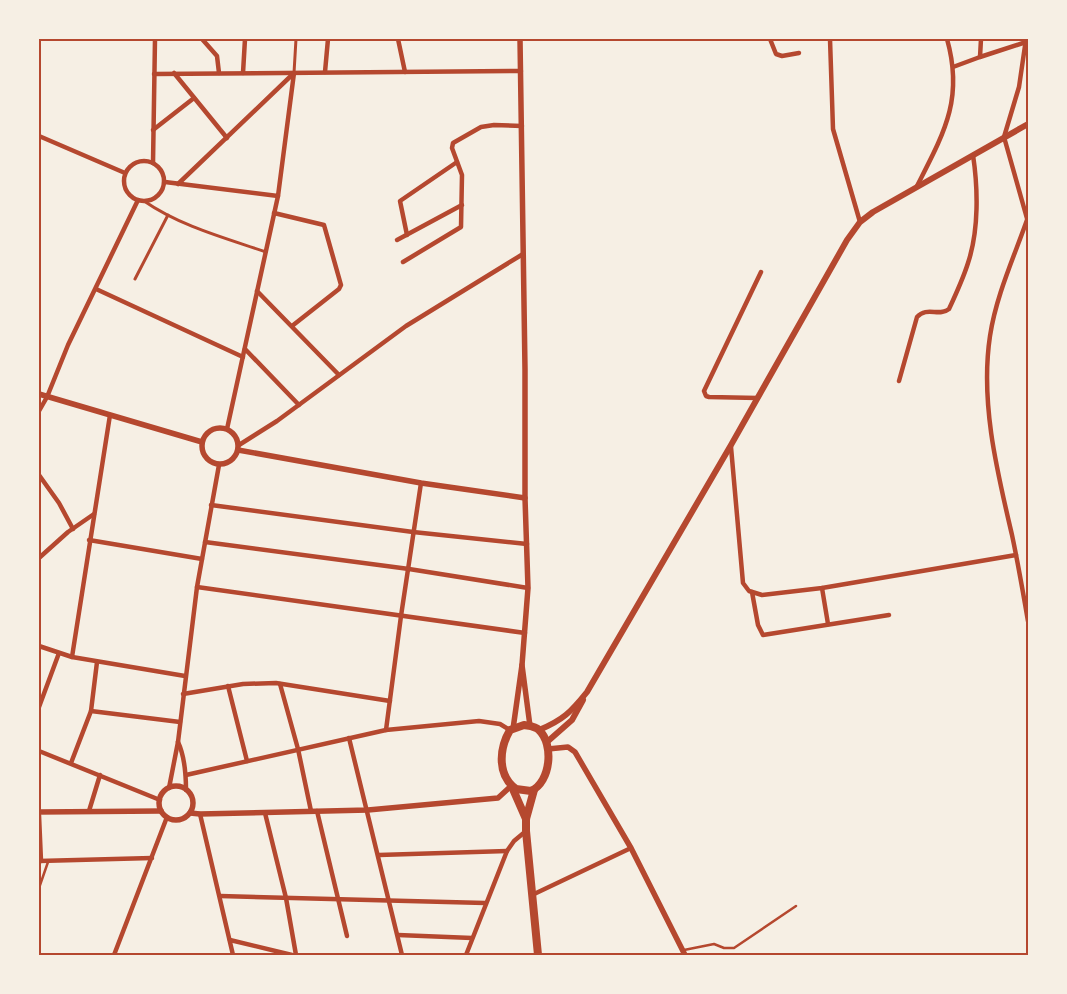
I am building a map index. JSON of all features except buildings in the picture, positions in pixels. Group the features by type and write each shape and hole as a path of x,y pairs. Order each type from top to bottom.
{"highway":[{"path":"526,819 502,770 504,743 511,729 524,725 539,730 548,746 545,772 541,783 534,790 526,819 538,955"},
{"path":"511,786 516,790 534,790"}],"main road":[{"path":"539,730 562,719 586,692 860,222 873,212 1028,124"},
{"path":"548,746 578,712 586,692"}],"street":[{"path":"153,163 155,39"},
{"path":"202,39 218,56 218,73"},
{"path":"242,73 245,39"},
{"path":"227,429 278,196 294,72 296,39"},
{"path":"326,72 328,39"},
{"path":"398,39 405,72"},
{"path":"186,775 386,730 479,721 500,724 511,729 522,665 528,588 525,498 520,39"},
{"path":"770,39 776,54 782,56 799,52"},
{"path":"830,39 833,130 860,222"},
{"path":"917,187 942,137 950,115 953,95 952,66 947,39"},
{"path":"980,57 982,39"},
{"path":"952,66 1026,40 1019,87 1004,137 1028,221 997,304 990,335 988,364 989,414 999,477 1028,621"},
{"path":"154,74 521,71"},
{"path":"178,184 294,72"},
{"path":"174,73 227,138"},
{"path":"153,130 194,98"},
{"path":"403,262 459,230 462,222 462,175 452,148 453,143 481,127 494,125 522,126"},
{"path":"39,136 125,174"},
{"path":"899,381 918,317 922,312 945,312 949,310 969,262 974,231 977,184 973,155"},
{"path":"144,201 156,198 160,194 165,182 162,171 153,163 147,161 136,162 125,174 125,188 128,193 138,200 144,201 183,222 266,252"},
{"path":"407,235 400,201 457,162"},
{"path":"165,182 278,196"},
{"path":"39,411 47,397 68,345 138,200"},
{"path":"397,240 462,205"},
{"path":"274,213 324,225 341,285 292,326"},
{"path":"135,279 168,215"},
{"path":"239,448 235,435 227,429 216,428 211,430 202,442 206,457 214,463 229,462 233,459 239,448 406,326 523,254"},
{"path":"758,398 709,397 706,396 704,391 761,272"},
{"path":"96,289 243,357"},
{"path":"257,291 339,375"},
{"path":"245,349 299,405"},
{"path":"39,394 202,442"},
{"path":"72,657 110,415"},
{"path":"731,445 743,583 749,591 762,595 822,588 1016,555"},
{"path":"239,448 421,483 525,498"},
{"path":"169,788 178,742 184,676 196,587 219,464"},
{"path":"39,475 59,503 73,529"},
{"path":"386,730 421,483"},
{"path":"211,505 414,532 528,544"},
{"path":"39,558 94,514"},
{"path":"89,540 202,559"},
{"path":"205,542 528,588"},
{"path":"196,587 525,633"},
{"path":"822,588 828,624"},
{"path":"752,592 758,625 763,635 889,615"},
{"path":"39,646 72,657 184,676"},
{"path":"39,707 40,698 59,653"},
{"path":"71,763 91,710 97,662"},
{"path":"522,665 530,726"},
{"path":"183,694 250,683 280,684 390,701"},
{"path":"280,684 347,936"},
{"path":"228,686 247,761"},
{"path":"91,710 180,722"},
{"path":"349,738 402,955"},
{"path":"178,742 181,748 186,775 186,790 193,801 190,813"},
{"path":"548,746 568,747 575,752 631,848 684,953"},
{"path":"39,751 160,800"},
{"path":"90,811 100,775"},
{"path":"186,790 178,787 169,788 165,791 160,800 161,811 167,818 179,820 190,813 368,810 498,798 511,786"},
{"path":"152,858 40,861 39,813 161,811"},
{"path":"265,813 286,898 296,955"},
{"path":"200,814 233,955"},
{"path":"114,955 167,818"},
{"path":"466,955 507,851 514,841 526,831"},
{"path":"532,895 631,848"},
{"path":"379,855 507,851"},
{"path":"220,896 485,903"},
{"path":"398,935 472,938"},
{"path":"230,940 292,955"}],"lane":[{"path":"39,888 48,861"},
{"path":"684,953 714,944 724,948 734,948 796,906"}]}
